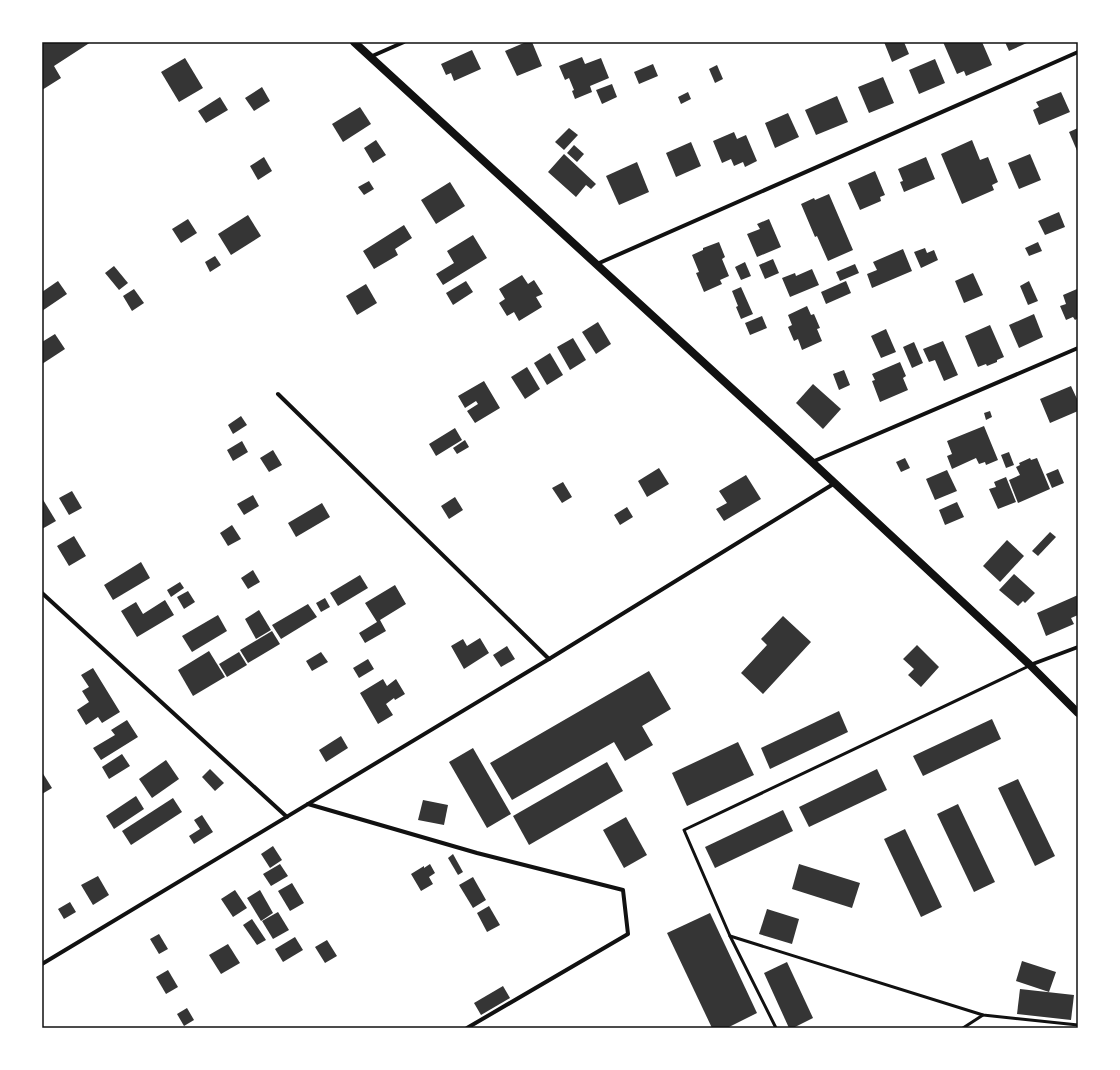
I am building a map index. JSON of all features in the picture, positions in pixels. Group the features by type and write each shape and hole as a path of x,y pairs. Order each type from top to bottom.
{"main road":[{"path":"354,42 812,462 1030,665 1078,713"}],"street":[{"path":"370,57 404,42"},
{"path":"597,264 1078,52"},
{"path":"812,462 1078,348"},
{"path":"278,394 549,659"},
{"path":"42,964 549,659 834,483"},
{"path":"42,593 287,817"},
{"path":"1030,665 1078,647"},
{"path":"308,804 477,852 623,890 628,934 467,1028"}],"lane":[{"path":"776,1028 730,936 684,830 1030,665"},
{"path":"730,936 983,1015 1078,1025"},
{"path":"964,1028 983,1015"}],"building":[{"path":"42,42 91,42 54,66 61,78 42,90"},
{"path":"526,42 532,42 542,66 517,76 505,51"},
{"path":"884,42 904,42 909,54 892,62"},
{"path":"943,42 982,42 992,65 966,76 964,71 957,74"},
{"path":"1005,42 1029,42 1009,51"},
{"path":"472,50 481,69 454,81 451,73 446,75 441,64"},
{"path":"582,57 585,64 601,58 609,78 590,86 592,92 575,99 572,91 574,90 569,78 565,80 559,66"},
{"path":"185,58 203,88 179,102 161,72"},
{"path":"935,59 945,83 919,94 909,70"},
{"path":"653,64 658,76 639,84 634,72"},
{"path":"717,65 723,79 715,83 709,69"},
{"path":"883,77 894,103 869,113 858,87"},
{"path":"612,84 617,97 602,104 596,90"},
{"path":"262,87 270,101 254,111 245,98"},
{"path":"688,92 691,99 681,104 678,97"},
{"path":"1061,92 1070,112 1039,125 1033,110 1039,107 1036,102"},
{"path":"837,96 848,122 816,135 805,110"},
{"path":"220,97 228,110 206,123 198,111"},
{"path":"360,107 371,124 343,142 332,124"},
{"path":"788,113 799,137 775,148 765,123"},
{"path":"569,128 578,135 564,150 555,142"},
{"path":"1078,128 1078,153 1069,132"},
{"path":"734,132 737,139 746,135 757,161 745,167 743,162 734,166 731,159 722,163 713,141"},
{"path":"376,140 386,155 373,163 364,148"},
{"path":"972,140 980,160 988,157 998,182 992,185 994,190 962,204 941,154"},
{"path":"691,142 701,166 676,177 666,153"},
{"path":"574,145 584,154 577,162 567,153"},
{"path":"564,154 596,184 591,189 586,185 576,197 548,172"},
{"path":"1030,154 1041,180 1019,189 1008,163"},
{"path":"264,157 272,171 258,180 250,166"},
{"path":"926,157 935,179 904,192 900,182 903,181 898,169"},
{"path":"637,162 649,192 619,205 606,176"},
{"path":"875,171 885,195 880,197 881,201 860,210 848,183"},
{"path":"369,181 374,189 364,195 358,187"},
{"path":"450,182 465,206 436,224 421,200"},
{"path":"829,194 853,250 828,261 817,236 815,237 801,204 814,198 815,200"},
{"path":"1059,212 1065,227 1045,235 1038,221"},
{"path":"248,215 261,236 231,255 218,234"},
{"path":"188,219 197,233 181,243 172,229"},
{"path":"769,219 781,247 757,257 747,234 760,229 757,224"},
{"path":"404,225 412,238 395,249 398,255 374,269 363,251"},
{"path":"473,235 487,258 443,285 436,274 454,263 447,251"},
{"path":"719,242 725,257 722,259 729,276 720,280 722,284 704,292 696,273 699,272 692,255 703,250 703,248"},
{"path":"1038,242 1042,251 1029,256 1025,248"},
{"path":"925,248 927,253 934,250 938,260 921,268 914,252"},
{"path":"903,249 912,271 872,288 867,274 877,270 873,262"},
{"path":"215,256 221,265 210,272 205,262"},
{"path":"773,259 779,273 765,279 759,265"},
{"path":"745,262 751,276 741,280 735,267"},
{"path":"855,264 859,273 840,281 836,272"},
{"path":"114,266 128,283 119,290 105,273"},
{"path":"812,269 819,285 790,297 782,278 795,273 796,276"},
{"path":"973,273 983,295 964,303 955,281"},
{"path":"522,275 528,284 534,280 543,294 536,297 542,307 519,321 514,312 507,316 499,303 505,299 499,289"},
{"path":"58,281 67,294 42,311 42,292"},
{"path":"466,281 473,292 453,305 446,293"},
{"path":"846,281 851,293 826,304 821,292"},
{"path":"1029,281 1038,301 1028,305 1020,286"},
{"path":"366,284 377,303 357,315 346,296"},
{"path":"741,287 753,314 741,319 732,291"},
{"path":"134,289 144,303 132,311 123,296"},
{"path":"1077,289 1078,318 1075,320 1073,317 1066,320 1060,306 1066,304 1063,295"},
{"path":"807,306 811,315 814,314 820,328 817,329 822,341 802,350 798,339 794,341 788,327 792,325 788,315"},
{"path":"1034,314 1043,337 1019,348 1009,325"},
{"path":"762,316 767,328 750,335 745,323"},
{"path":"598,322 611,344 596,354 582,332"},
{"path":"990,325 1004,357 987,366 986,364 978,367 965,336"},
{"path":"886,329 896,352 881,358 871,336"},
{"path":"55,334 65,349 42,364 42,342"},
{"path":"573,338 586,360 570,370 557,347"},
{"path":"943,341 958,375 944,381 935,360 929,362 923,349"},
{"path":"914,342 923,363 912,368 903,347"},
{"path":"550,353 563,375 547,385 534,363"},
{"path":"900,362 906,376 903,378 908,390 880,402 872,381 875,380 872,374"},
{"path":"527,367 540,389 525,399 511,377"},
{"path":"844,370 850,385 839,390 833,374"},
{"path":"484,381 500,408 475,423 467,411 478,404 476,401 465,408 458,396"},
{"path":"813,384 841,409 823,429 796,403"},
{"path":"1071,386 1078,401 1078,411 1050,423 1040,399"},
{"path":"990,411 992,417 986,420 984,413"},
{"path":"241,416 247,425 233,434 228,425"},
{"path":"984,426 998,460 986,465 985,462 979,464 976,458 952,469 947,456 952,454 947,441"},
{"path":"455,428 462,440 436,456 429,444"},
{"path":"465,440 469,447 457,454 453,448"},
{"path":"242,441 248,452 233,461 227,450"},
{"path":"273,450 282,465 269,472 260,458"},
{"path":"1009,452 1014,465 1006,468 1001,455"},
{"path":"905,458 910,468 901,472 896,462"},
{"path":"1030,458 1031,460 1037,458 1050,489 1018,503 1009,480 1020,475 1016,467 1020,465 1019,463"},
{"path":"659,468 669,484 647,497 638,481"},
{"path":"1058,469 1064,483 1052,488 1046,474"},
{"path":"947,470 957,491 935,500 926,479"},
{"path":"746,475 761,499 724,521 716,509 727,503 719,491"},
{"path":"1006,477 1016,502 998,509 989,489 996,487 994,482"},
{"path":"563,482 572,497 562,503 552,488"},
{"path":"72,491 82,508 69,515 59,498"},
{"path":"253,495 259,506 244,515 237,504"},
{"path":"455,497 463,510 449,519 441,506"},
{"path":"42,498 56,521 42,529"},
{"path":"957,502 964,517 945,525 939,510"},
{"path":"322,503 330,517 296,537 288,523"},
{"path":"627,507 633,517 620,525 614,515"},
{"path":"232,525 241,539 228,546 220,533"},
{"path":"1050,532 1056,537 1038,556 1032,551"},
{"path":"74,536 86,556 69,566 57,546"},
{"path":"1007,540 1024,556 1000,582 983,566"},
{"path":"141,562 150,578 113,600 104,585"},
{"path":"253,570 260,582 248,589 241,578"},
{"path":"1014,574 1035,593 1025,603 1023,601 1018,606 999,590"},
{"path":"360,575 368,588 338,606 330,593"},
{"path":"180,582 184,588 171,597 167,590"},
{"path":"395,585 406,604 380,620 386,631 365,643 359,633 377,622 365,603"},
{"path":"188,591 195,602 184,609 177,597"},
{"path":"1078,595 1078,615 1071,618 1074,624 1046,636 1037,613"},
{"path":"325,598 330,607 321,612 316,603"},
{"path":"165,600 174,615 137,637 121,611 136,602 143,614"},
{"path":"308,604 317,617 281,639 272,625"},
{"path":"259,610 271,630 256,639 245,619"},
{"path":"218,615 227,631 192,652 182,636"},
{"path":"783,616 811,642 763,694 741,673 767,645 761,639"},
{"path":"272,631 280,644 248,663 240,650"},
{"path":"480,638 489,653 464,669 451,646 463,639 467,646"},
{"path":"917,645 939,667 921,687 908,675 914,669 903,659"},
{"path":"507,646 515,659 501,667 493,655"},
{"path":"209,651 225,677 193,696 178,670"},
{"path":"239,652 247,665 227,677 219,664"},
{"path":"321,652 328,662 312,671 306,661"},
{"path":"368,659 374,669 359,678 353,668"},
{"path":"93,668 120,712 102,723 98,717 86,725 77,710 89,702 82,691 89,687 81,675"},
{"path":"649,671 671,709 642,726 653,745 625,761 614,742 512,800 490,763"},
{"path":"383,679 387,686 396,679 405,694 395,700 394,698 386,704 393,715 378,724 360,693"},
{"path":"839,711 848,732 770,769 761,748"},
{"path":"992,719 1001,739 923,776 913,756"},
{"path":"127,720 138,737 101,760 93,748 115,735 111,730"},
{"path":"341,736 348,748 326,762 319,750"},
{"path":"738,742 754,775 687,806 672,773"},
{"path":"473,748 511,814 487,828 449,762"},
{"path":"122,754 130,766 109,779 102,767"},
{"path":"166,760 179,779 152,798 139,779"},
{"path":"607,762 623,791 529,845 513,816"},
{"path":"210,769 224,783 215,791 202,777"},
{"path":"877,769 887,790 809,827 799,807"},
{"path":"42,772 52,788 42,794"},
{"path":"1018,779 1055,856 1035,866 998,788"},
{"path":"136,796 144,809 114,829 106,816"},
{"path":"173,798 182,812 131,845 122,831"},
{"path":"423,800 448,805 444,825 418,820"},
{"path":"958,804 995,882 974,892 937,814"},
{"path":"783,810 793,831 715,868 705,847"},
{"path":"202,815 213,832 194,844 189,836 200,829 194,820"},
{"path":"626,817 647,855 624,868 603,830"},
{"path":"905,829 942,907 921,917 884,839"},
{"path":"273,846 282,860 270,868 261,854"},
{"path":"453,854 463,872 458,875 448,858"},
{"path":"280,864 288,876 271,886 263,874"},
{"path":"430,864 435,873 429,877 433,884 421,891 411,874"},
{"path":"799,864 860,883 852,908 792,889"},
{"path":"98,876 109,895 93,905 81,885"},
{"path":"473,877 486,900 473,908 459,885"},
{"path":"292,883 304,903 290,911 278,891"},
{"path":"235,890 247,908 233,917 221,899"},
{"path":"260,890 273,913 261,921 247,898"},
{"path":"70,902 76,912 64,919 58,909"},
{"path":"489,906 500,925 487,932 477,913"},
{"path":"767,909 799,919 792,944 759,934"},
{"path":"278,912 289,930 273,939 262,921"},
{"path":"710,913 757,1013 727,1028 712,1028 667,933"},
{"path":"252,919 266,940 257,945 243,925"},
{"path":"159,934 168,949 159,954 150,939"},
{"path":"295,937 303,950 283,962 275,949"},
{"path":"327,940 337,956 325,963 315,947"},
{"path":"228,944 240,963 221,974 209,955"},
{"path":"1022,961 1056,972 1049,992 1016,981"},
{"path":"787,962 813,1018 793,1028 789,1028 764,973"},
{"path":"168,970 178,987 166,994 156,977"},
{"path":"503,986 510,998 481,1015 474,1003"},
{"path":"1020,989 1074,995 1071,1020 1017,1014"},
{"path":"187,1008 194,1020 184,1026 177,1014"}]}
